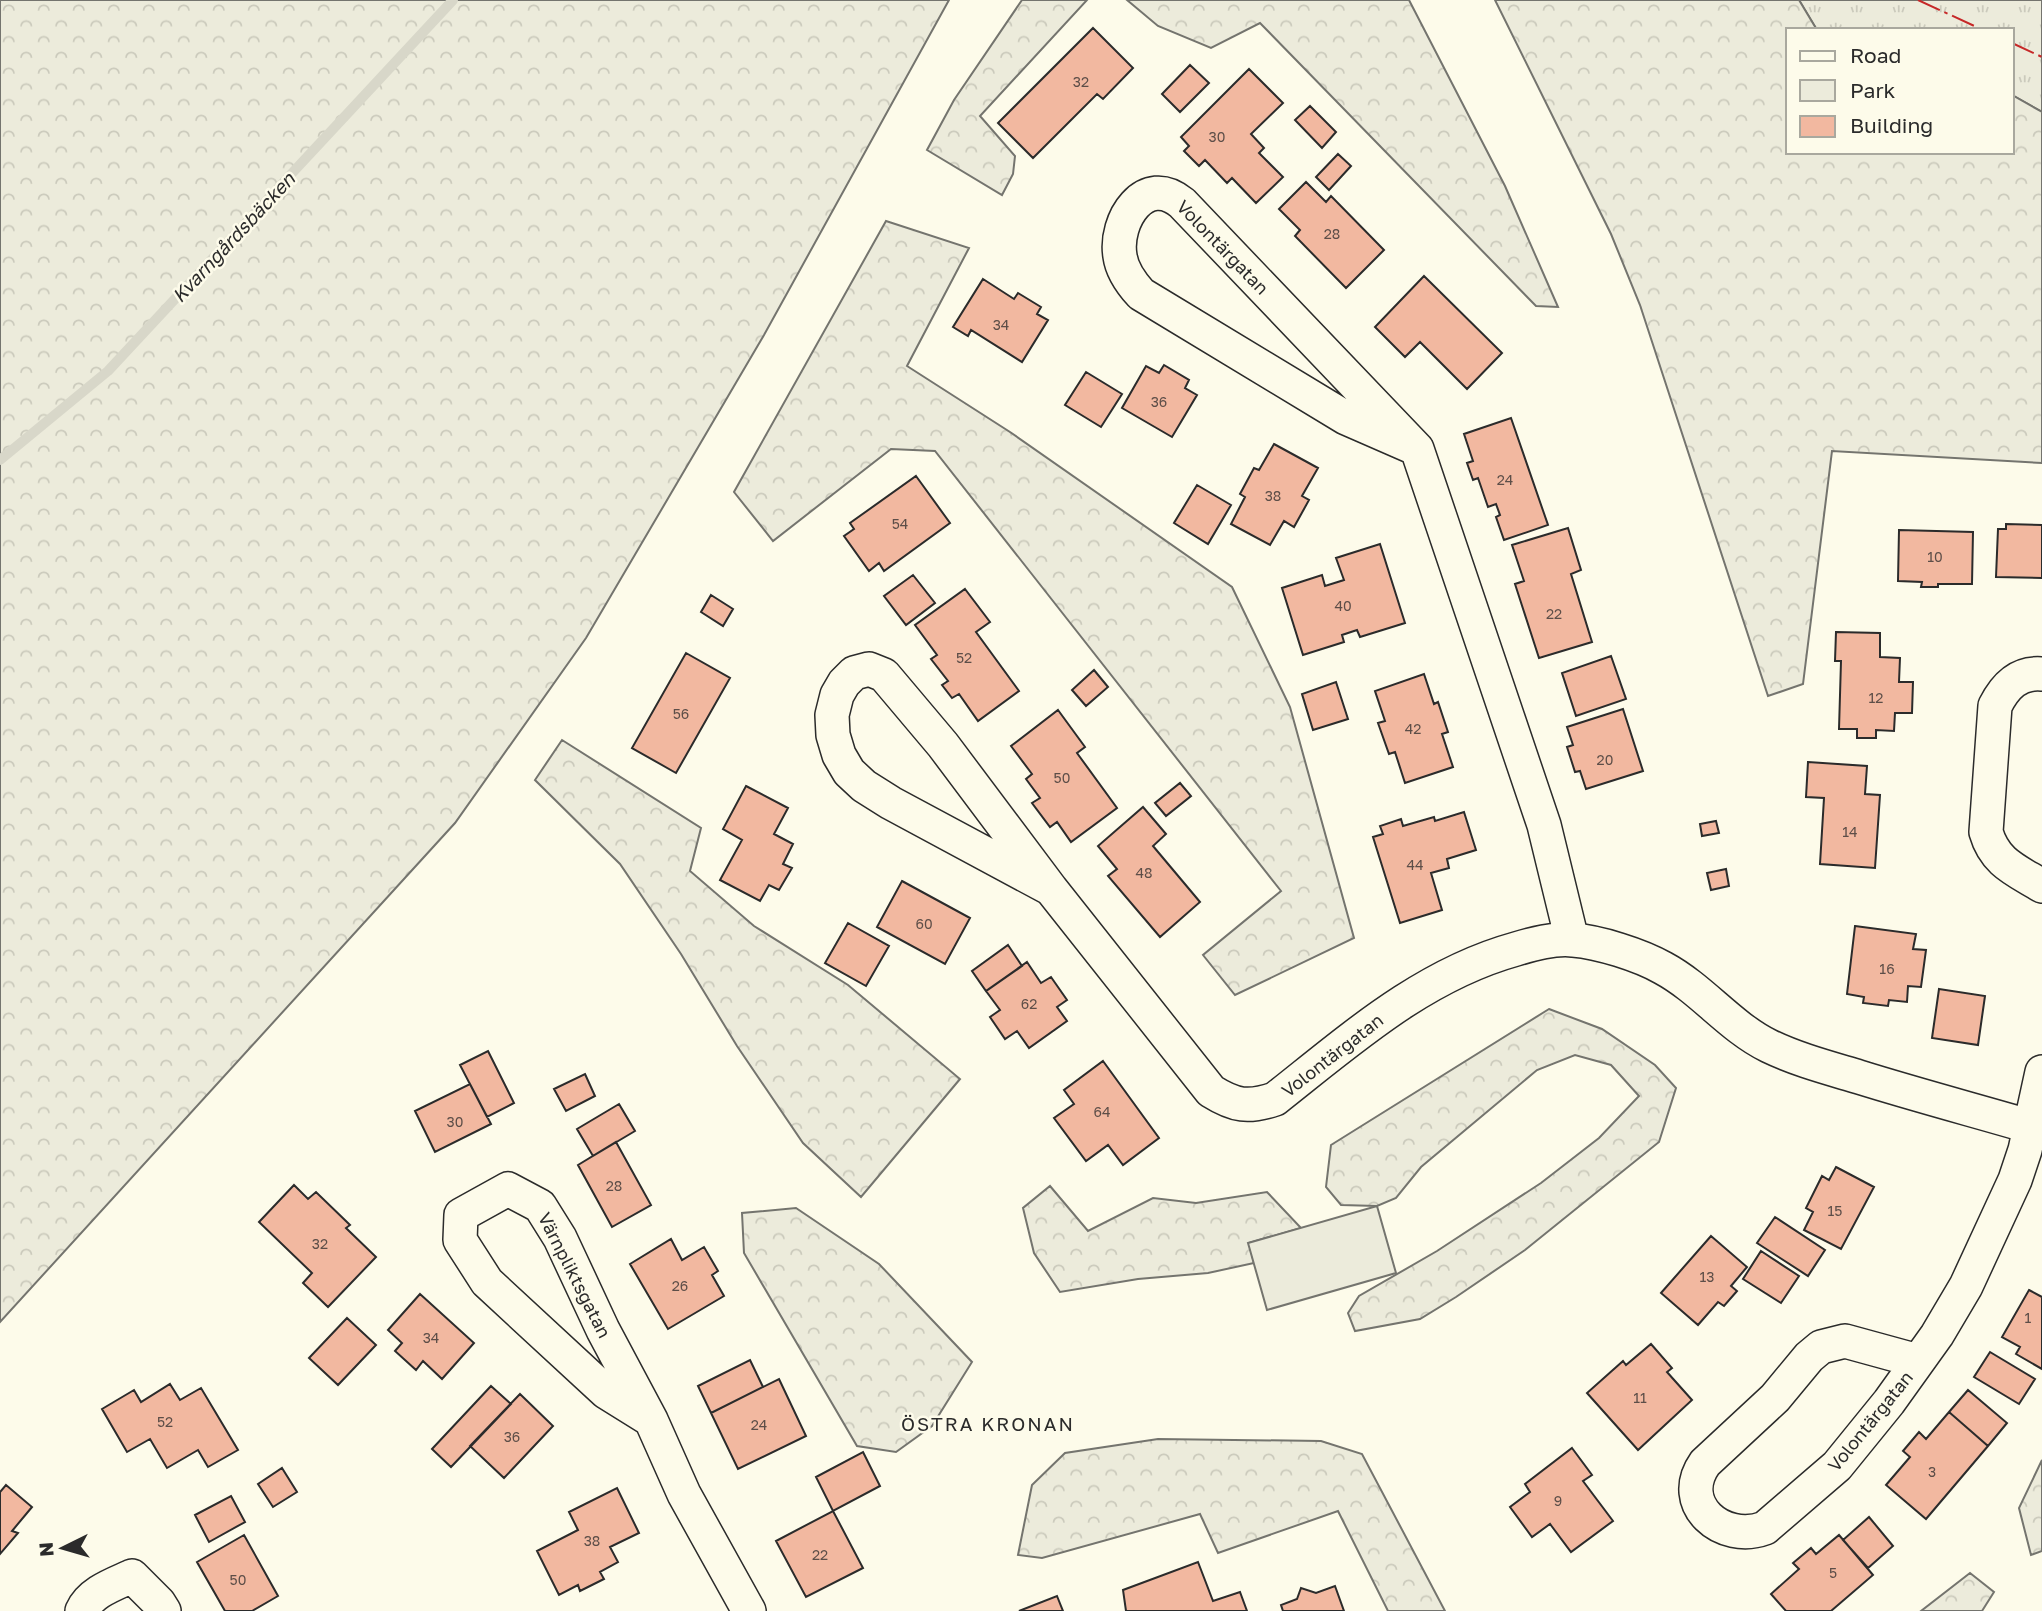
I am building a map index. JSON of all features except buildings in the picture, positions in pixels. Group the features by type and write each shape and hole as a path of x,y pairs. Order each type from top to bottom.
{"street":[{"name":"Volontärgatan","path":"1417,449 1346,418 1141,294 1129,280 1119,254 1122,227 1130,210 1152,193 1166,193 1182,203 1417,449 1544,825 1572,940"},
{"name":"Volontärgatan","path":"1051,889 891,803 864,786 849,772 833,735 832,715 837,695 854,673 861,670 877,671 884,675 943,745 1051,889 1211,1091 1227,1101 1258,1105 1275,1099 1384,1013 1461,969 1501,953 1537,943 1572,940 1630,953 1662,967 1693,986 1744,1030 1768,1045 1826,1067 2036,1129"},
{"path":"2042,674 2032,673 2016,679 2003,691 1995,706 1986,832 1990,845 2000,860 2042,886"},
{"name":"Volontärgatan","path":"1918,1361 1845,1342 1821,1347 1809,1357 1775,1398 1704,1462 1696,1475 1695,1494 1700,1506 1712,1521 1734,1533 1751,1533 1765,1528 1837,1466 1889,1402 1937,1335 1966,1286 2036,1129 2042,1072"},
{"name":"Värnpliktsgatan","path":"651,1420 606,1392 487,1282 460,1240 461,1215 508,1189 540,1206 560,1238 603,1330 651,1420 684,1493 749,1611"},
{"path":"82,1611 104,1588 132,1576 164,1611"}],"green space":[{"path":"0,0 949,0 764,335 586,638 455,823 0,1322"},
{"path":"1022,0 1087,0 980,116 1015,156 1013,174 1002,195 927,150 954,100"},
{"path":"1127,0 1409,0 1505,186 1558,307 1536,306 1260,23 1211,48 1158,26"},
{"path":"1495,0 1799,0 1816,28 1786,28 1786,154 2014,154 2014,96 2042,112 2042,463 1832,451 1803,684 1768,696 1640,305 1611,234"},
{"path":"1799,0 2042,0 2042,112 2014,96 2014,28 1816,28"},
{"path":"886,221 969,248 907,366 1010,432 1232,587 1290,707 1354,938 1235,995 1203,955 1281,891 935,451 891,449 773,541 734,492"},
{"path":"562,740 701,828 690,871 754,926 848,985 960,1079 861,1197 803,1143 620,864 535,780"},
{"path":"1549,1009 1602,1029 1655,1065 1676,1088 1659,1142 1525,1250 1456,1297 1420,1319 1355,1331 1348,1313 1359,1296 1437,1251 1541,1183 1599,1138 1639,1096 1611,1065 1575,1055 1537,1070 1421,1167 1396,1198 1377,1206 1341,1205 1326,1187 1331,1145"},
{"path":"1050,1186 1088,1231 1153,1198 1196,1203 1267,1192 1301,1228 1249,1243 1254,1263 1208,1273 1138,1279 1060,1292 1034,1253 1023,1208"},
{"path":"1377,1206 1396,1273 1267,1310 1248,1243"},
{"path":"796,1208 879,1264 972,1362 932,1426 896,1452 857,1446 744,1253 742,1213"},
{"path":"1158,1439 1321,1441 1362,1454 1445,1611 1388,1611 1338,1511 1218,1553 1200,1514 1042,1558 1018,1555 1032,1485 1065,1453"},
{"path":"2042,1460 2042,1551 2031,1555 2019,1508"},
{"path":"1970,1573 1994,1592 1982,1611 1921,1611"}],"waterway":[{"name":"Kvarngårdsbäcken","path":"0,460 108,371 453,0"}],"power":[{"path":"1918,0 1979,28"},
{"path":"2014,44 2042,57"}],"district":[{"name":"ÖSTRA KRONAN","path":"988,1423"}]}
